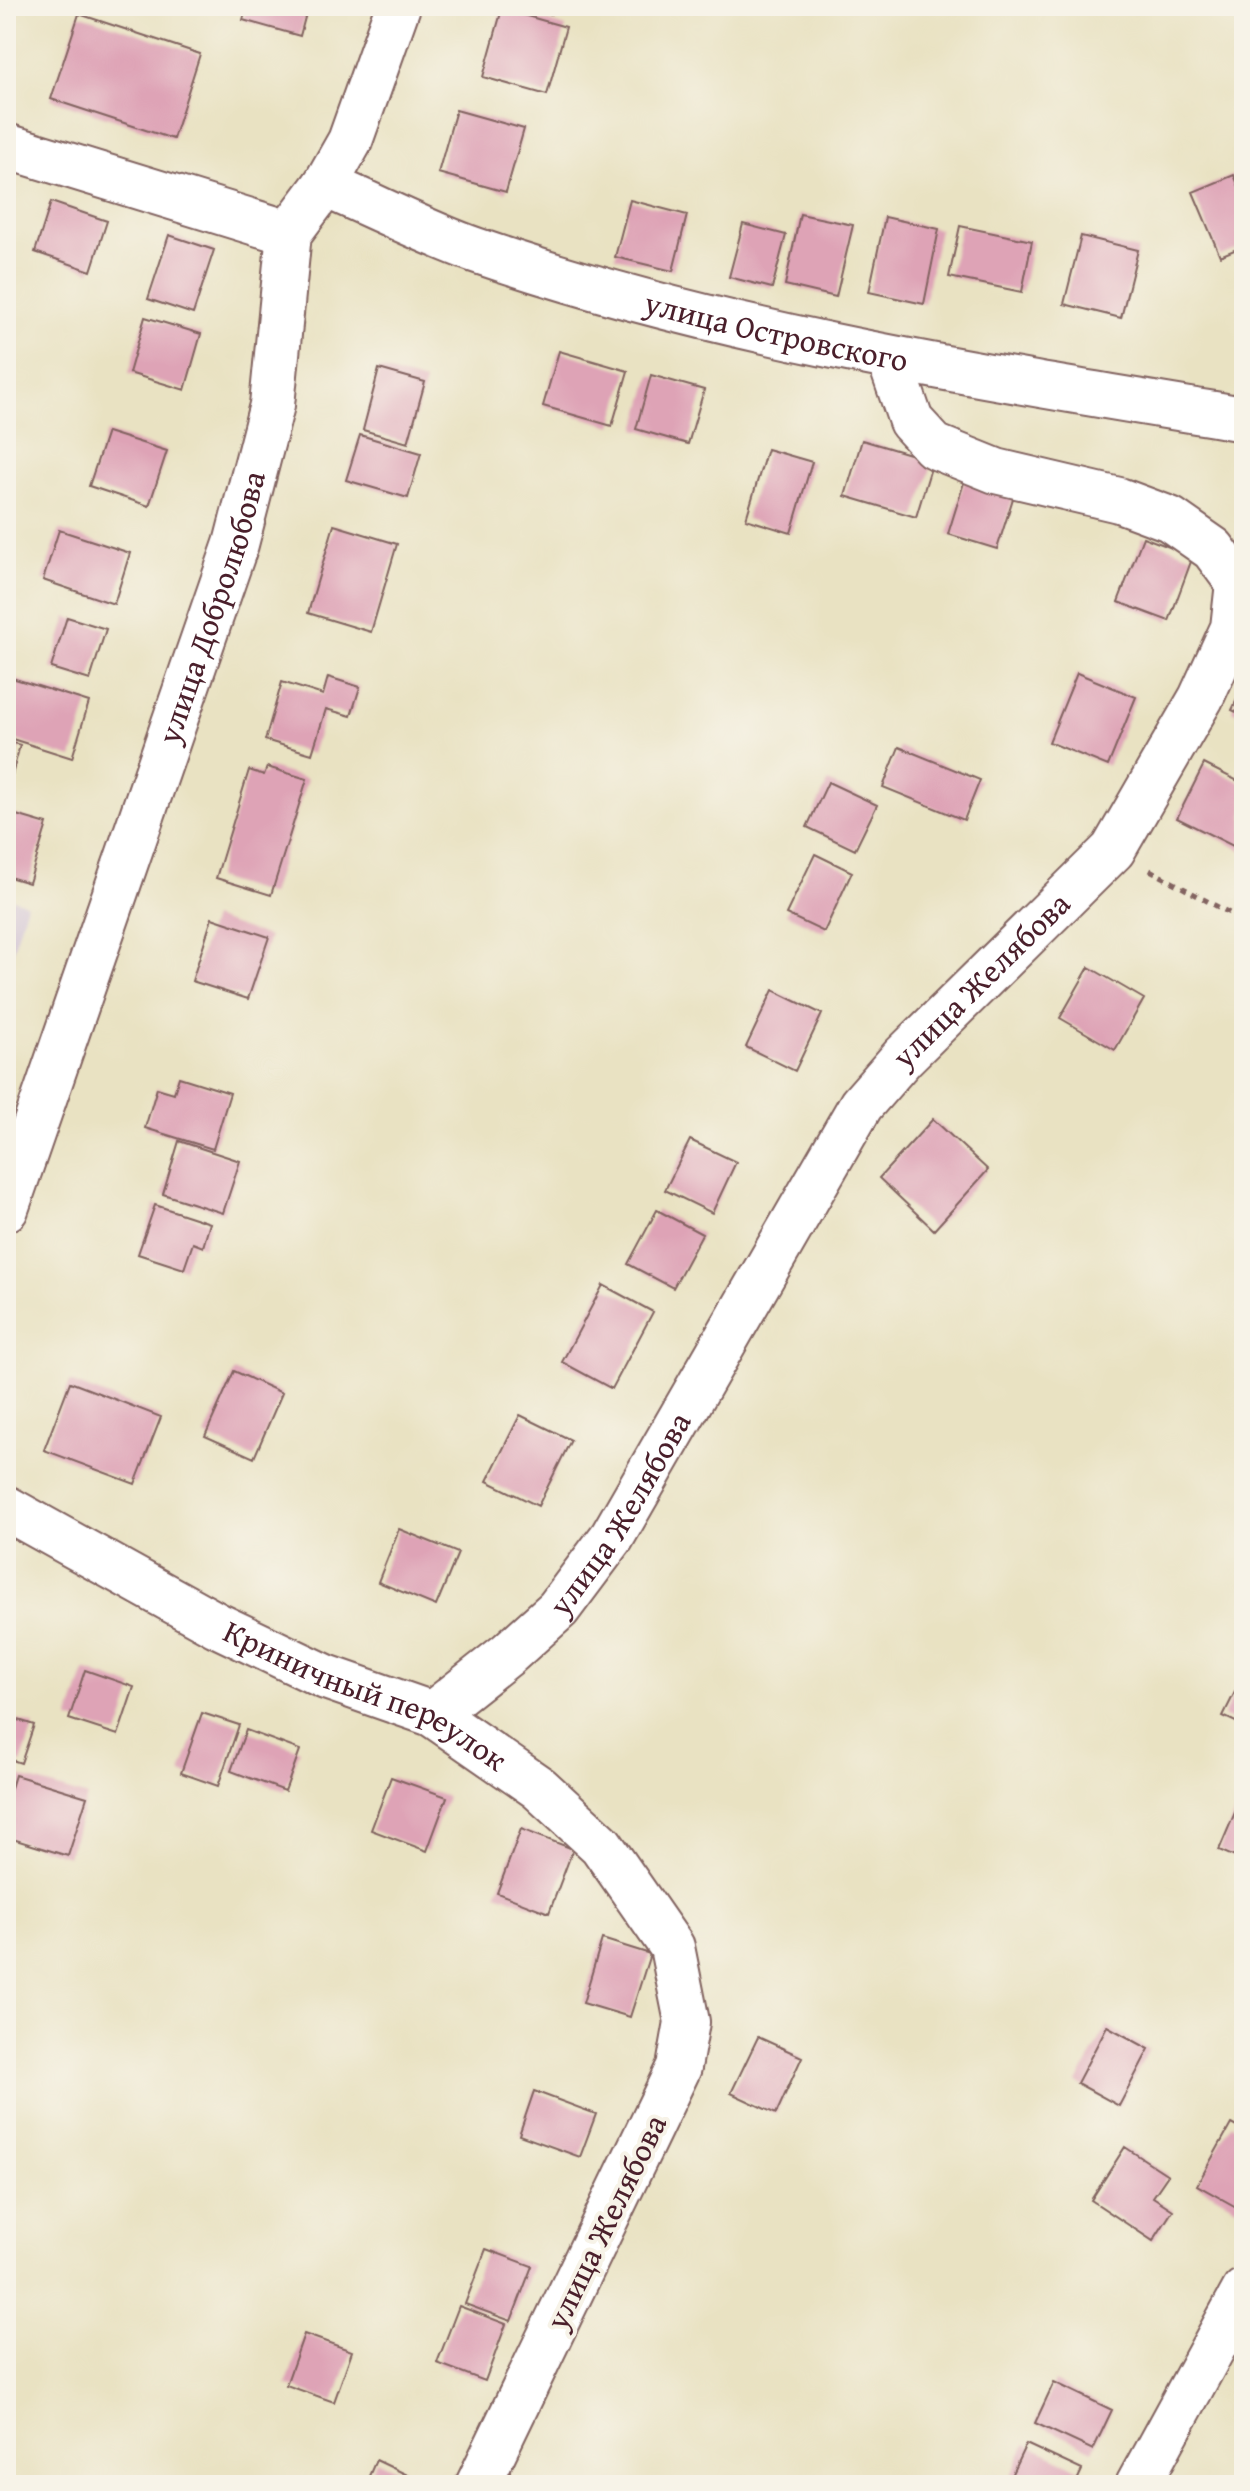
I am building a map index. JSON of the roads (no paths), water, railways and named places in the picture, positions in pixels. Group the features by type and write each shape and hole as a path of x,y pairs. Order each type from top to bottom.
{"street":[{"path":"6,146 289,233 325,185 350,141 398,6"},
{"name":"улица Островского","path":"325,185 472,249 570,281 890,360 1244,419"},
{"name":"улица Добролюбова","path":"6,1209 236,544 272,405 289,233"},
{"name":"улица Желябова","path":"432,1714 508,1654 558,1609 612,1537 861,1105 903,1057 1113,850 1201,698 1233,628 1238,583 1213,549 1170,519 1119,500 996,471 934,446 911,421 890,360"},
{"name":"Криничный переулок","path":"6,1508 217,1625 326,1677 432,1714 539,1788 601,1845 672,1947"},
{"name":"улица Желябова","path":"478,2485 679,2067 687,2022 672,1947"},
{"path":"1138,2485 1244,2291"}]}
